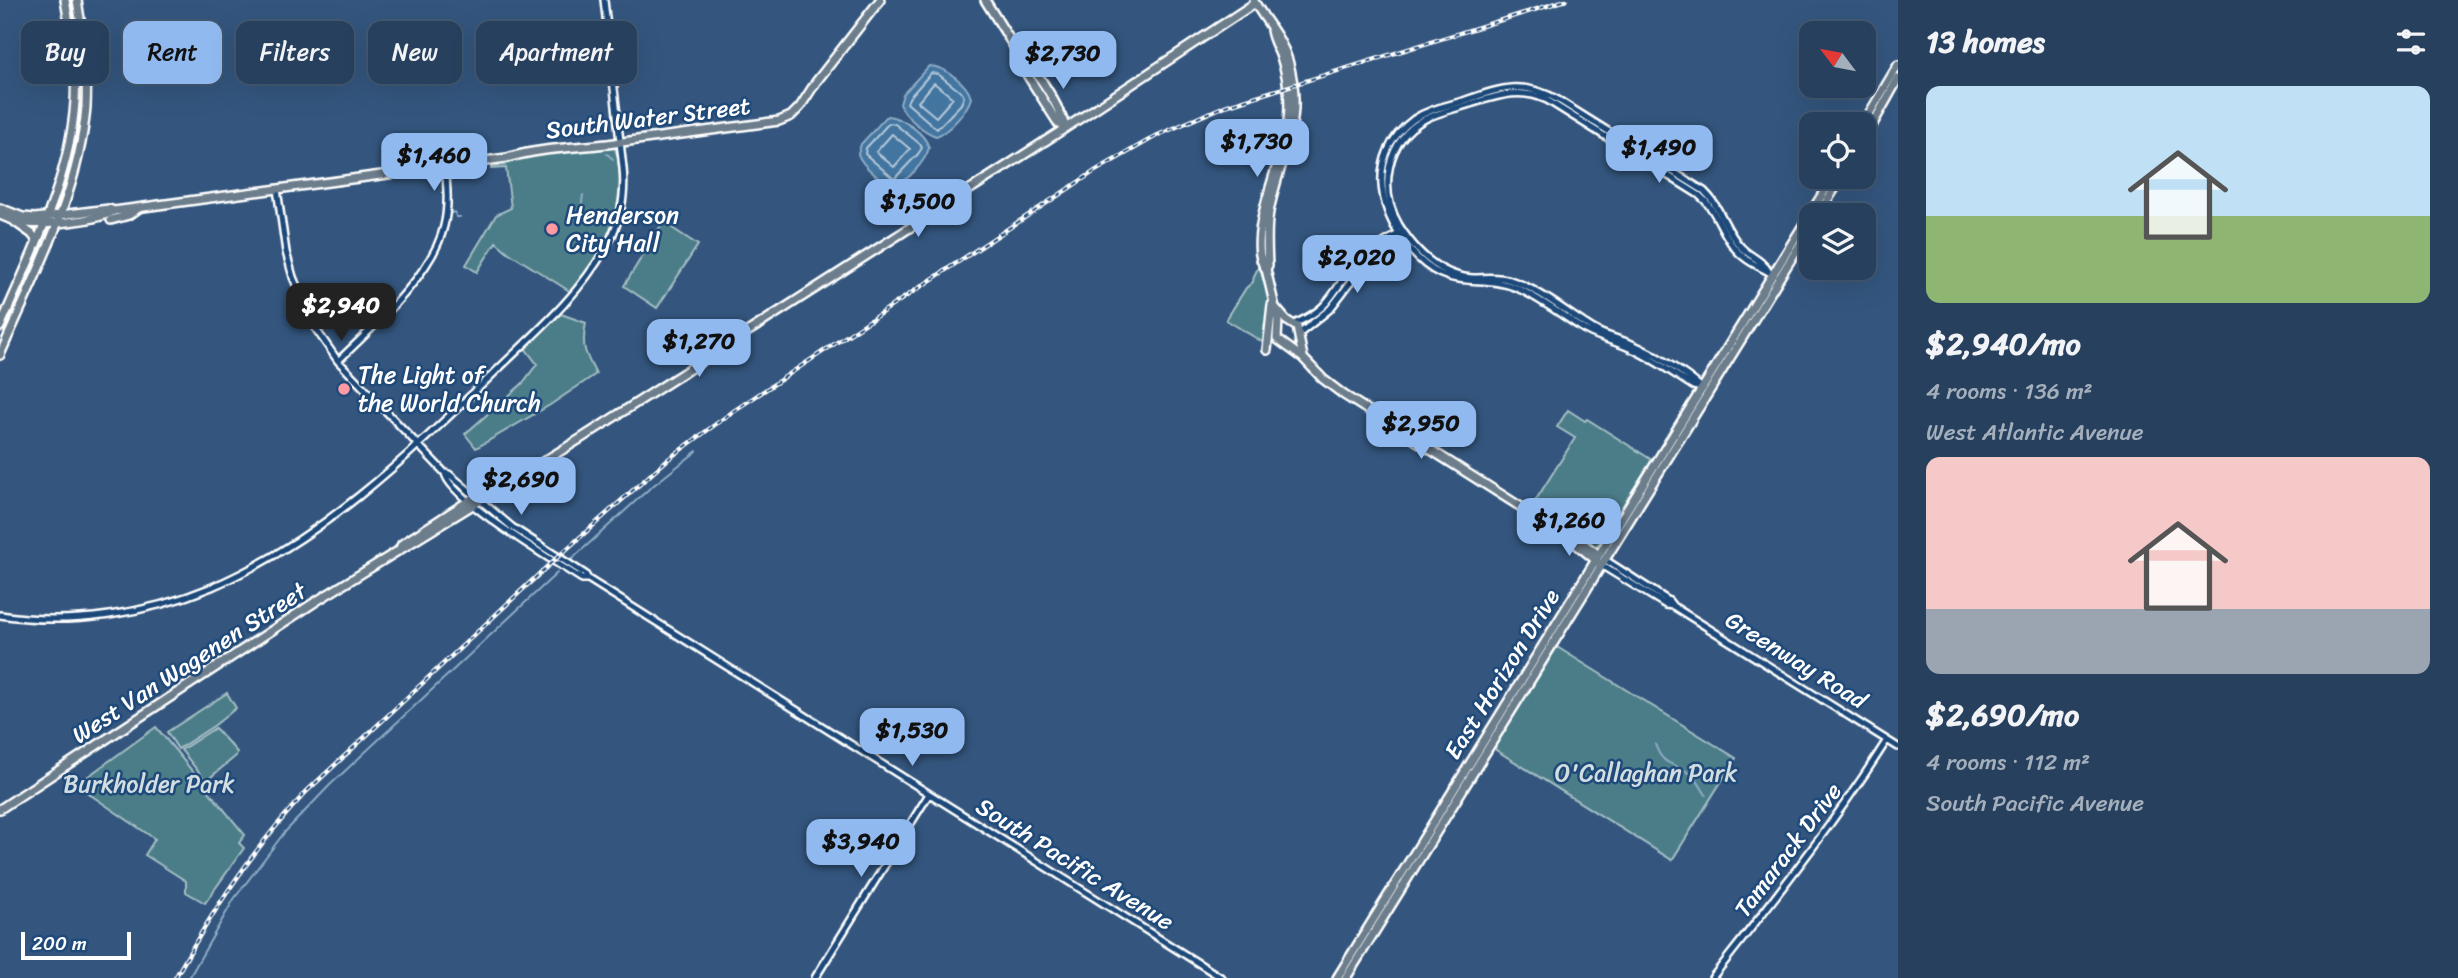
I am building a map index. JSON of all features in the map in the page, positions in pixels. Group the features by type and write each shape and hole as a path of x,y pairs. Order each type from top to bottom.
{"main road":[{"path":"0,336 0,327 37,241 52,219 72,132 75,99 74,56 65,0"},
{"path":"0,355 52,219 75,168 83,133 87,81 77,0"},
{"name":"South Water Street","path":"52,219 107,215 114,211 771,122 791,116 800,107 816,82 880,0"},
{"path":"985,0 1064,119 1065,128"},
{"path":"1254,2 1271,30 1284,68 1289,107 1286,136 1262,220 1262,265 1266,269 1274,303 1277,339 1286,345 1294,343 1299,336"},
{"name":"West Van Wagenen Street","path":"0,809 399,550 402,544 474,501 509,476 518,475 557,453 1065,128 1254,2"},
{"path":"1870,112 1898,65"},
{"path":"1876,118 1898,79"},
{"path":"72,132 83,133"},
{"name":"East Horizon Drive","path":"1346,978 1571,614 1576,600 1826,189"},
{"path":"0,208 23,217 52,219"},
{"path":"111,220 129,215 140,208"},
{"path":"0,215 31,233 37,241"},
{"path":"11,220 24,223 52,219"},
{"name":"East Horizon Drive","path":"1774,275 1799,243"},
{"path":"1274,303 1293,323 1299,336 1303,358"},
{"path":"1267,350 1274,303"},
{"path":"1277,328 1283,323 1293,323"},
{"name":"Greenway Road","path":"1286,345 1344,396 1564,534 1600,560"},
{"name":"East Horizon Drive","path":"1337,978 1539,652 1600,560"},
{"path":"1522,693 1525,680 1540,655 1539,652"},
{"path":"1463,788 1467,774 1480,753 1480,746"}],"street":[{"path":"0,615 38,619 110,615 155,606 211,587 271,557 338,513 374,485 562,307 594,267 614,232 622,207 624,174 604,0"},
{"path":"1705,391 1696,382 1639,347 1598,332 1521,285 1504,279 1463,276 1446,271 1421,254 1402,234 1392,212 1387,185 1391,161 1404,137 1419,123 1435,115 1500,95 1526,93 1547,100 1699,195 1712,208 1734,248 1748,261 1774,275"},
{"path":"338,361 414,282 433,255 446,215 445,166"},
{"name":"South Pacific Avenue","path":"277,189 293,277 313,325 338,361 474,501 585,574 588,579 1222,978"},
{"path":"1293,323 1306,320 1322,309 1361,258 1402,234"},
{"path":"1299,336 1331,309 1367,261 1402,234"},
{"name":"Greenway Road","path":"1600,560 1666,605 1673,606 1898,747"},
{"name":"Tamarack Drive","path":"1712,978 1809,855 1887,740"},
{"path":"815,978 929,794"}],"green space":[{"path":"613,146 618,158 620,185 614,218 601,249 571,292 496,242 477,272 466,265 496,215 511,208 506,168 491,167 505,165 508,160 546,152"},
{"path":"663,222 698,245 657,308 624,286"},
{"path":"1259,266 1280,333 1266,344 1226,320 1246,288 1253,282"},
{"path":"561,314 586,323 585,350 596,374 550,405 476,448 465,434 522,384 537,364 525,348"},
{"path":"1568,410 1652,460 1596,547 1532,506 1575,438 1557,427"},
{"name":"O'Callaghan Park","path":"1557,647 1736,758 1672,860 1496,750 1495,746"},
{"path":"227,693 236,708 178,749 167,732"},
{"name":"Burkholder Park","path":"156,727 245,835 239,843 244,848 205,903 186,892 186,881 145,855 155,839 76,785"},
{"path":"215,728 237,752 236,756 206,781 181,750"}],"water":[{"path":"929,66 954,77 965,87 971,98 957,120 936,136 915,123 900,104 903,94"},
{"path":"887,116 912,127 923,137 929,148 915,171 894,186 873,173 858,154 861,144"}],"waterway":[{"path":"607,154 613,159"},
{"path":"581,209 583,195"},
{"path":"451,213 455,212 456,217 460,217"},
{"path":"572,559 650,488 697,451"},
{"path":"189,978 234,899 284,833 330,785 557,573"},
{"path":"1655,744 1662,758 1693,776 1706,795"}],"railway":[{"path":"175,978 235,881 268,836 306,792 551,563 667,460 735,410 1095,171 1158,135 1225,106 1566,0"}],"place":[{"name":"Henderson City Hall","path":"552,229"},
{"name":"The Light of the World Church","path":"344,389"}]}
